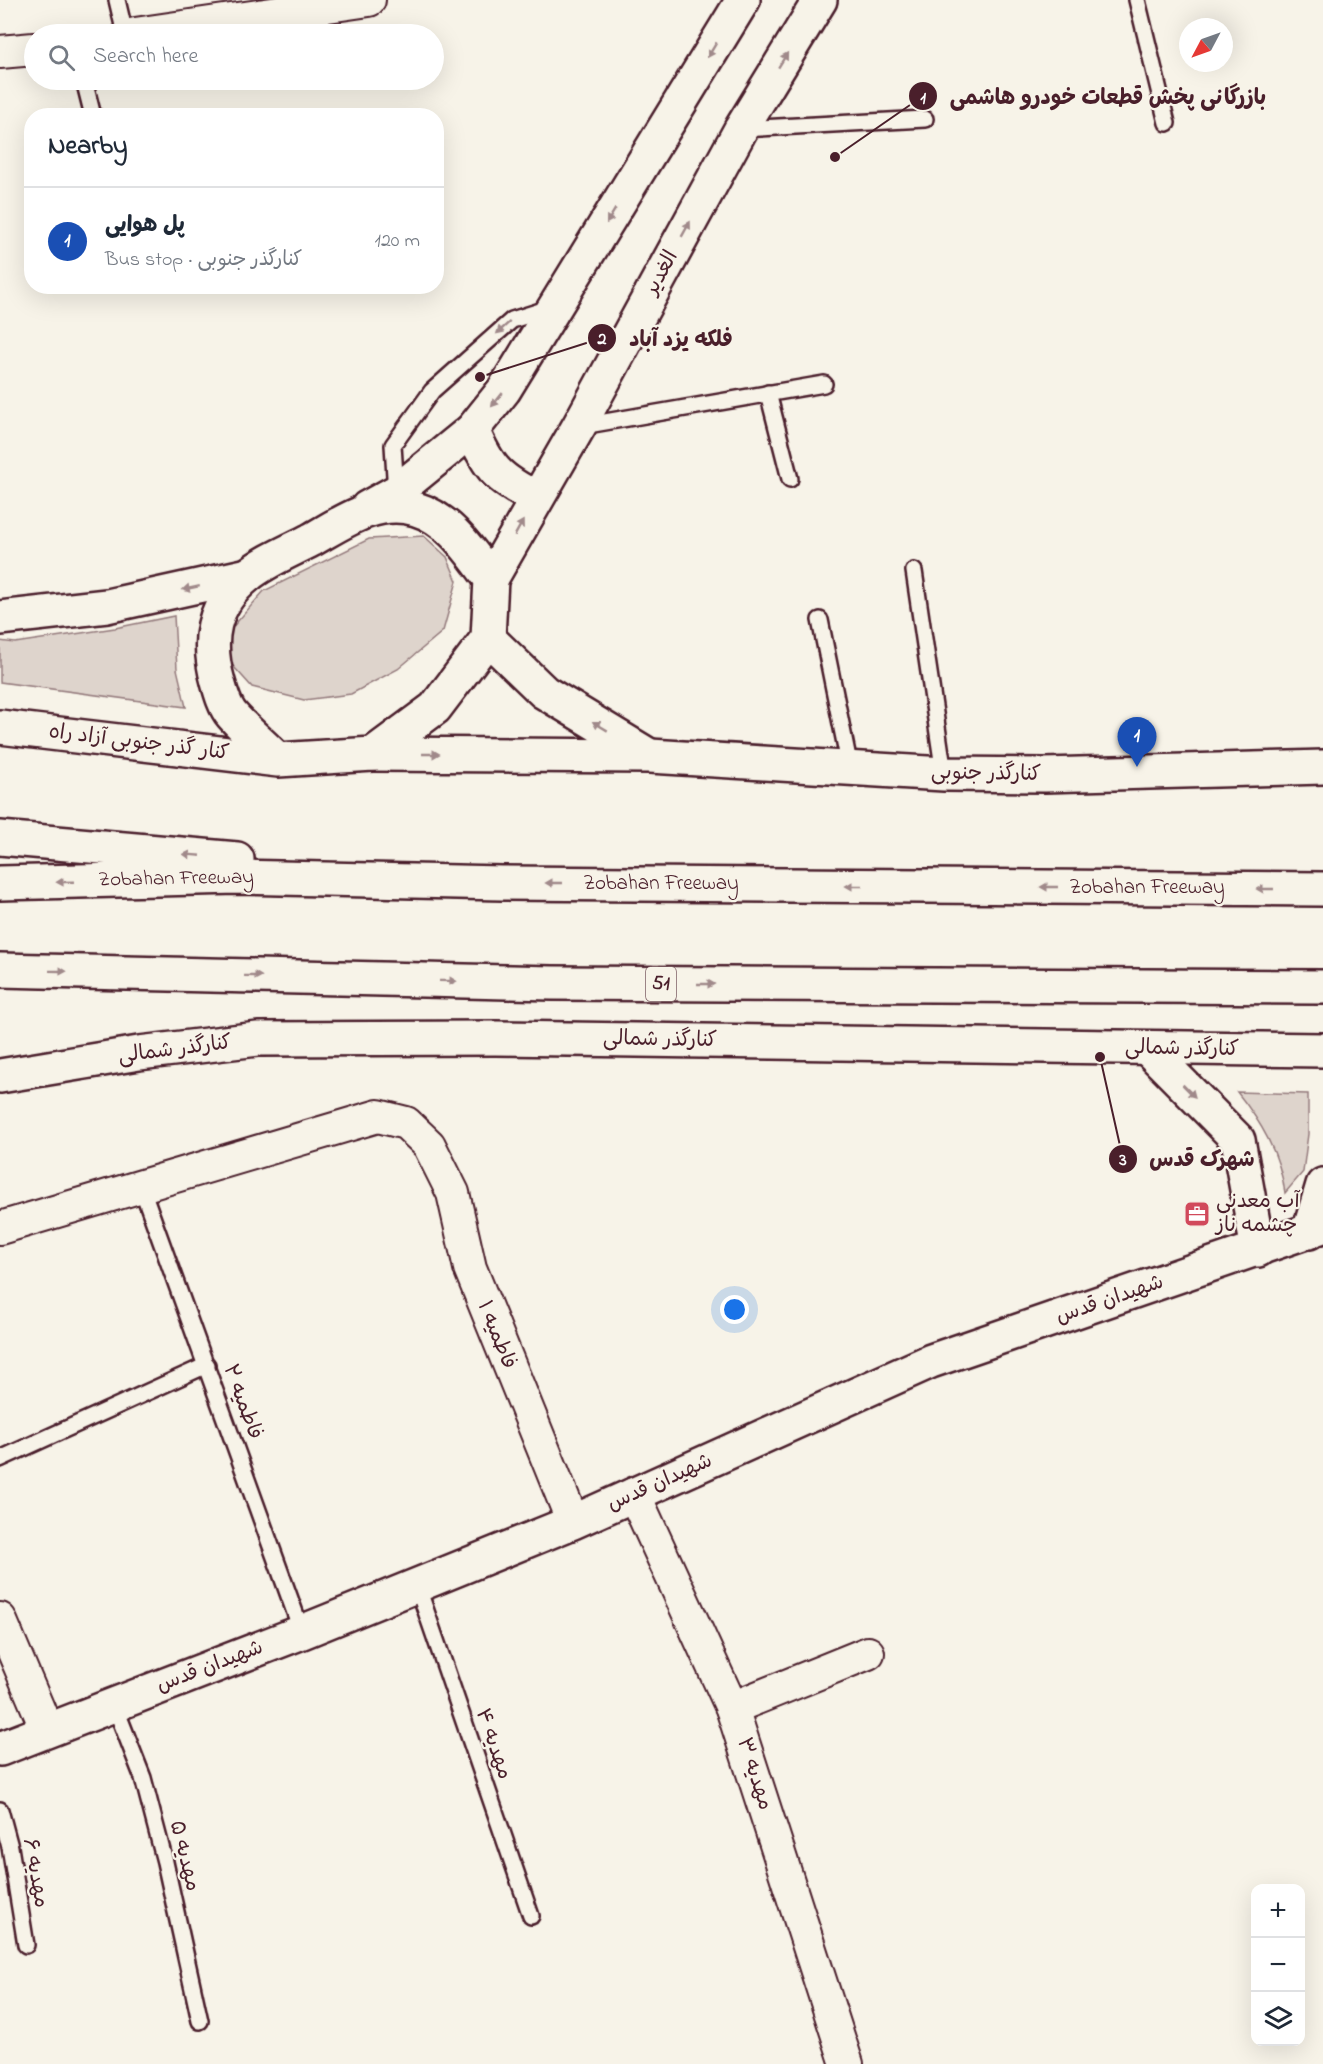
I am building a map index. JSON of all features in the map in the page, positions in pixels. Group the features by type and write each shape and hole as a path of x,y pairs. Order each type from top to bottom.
{"main road":[{"path":"0,618 107,606 248,575 396,492 472,430 504,390 743,0"},
{"name":"الغدیر","path":"491,579 579,426 741,129 820,0"},
{"path":"472,430 487,463 510,485 536,498"},
{"path":"361,512 388,506 416,508 441,520 461,540 491,579 488,638 435,708 373,754"},
{"path":"248,575 220,609 213,630 211,657 220,690 231,714 278,760"},
{"path":"488,638 544,692 650,756"},
{"name":"کنار گذر جنوبی آزاد راه","path":"0,727 278,760 373,754"},
{"name":"کنارگذر جنوبی","path":"373,754 650,756 944,774 1146,774 1323,767"},
{"path":"0,838 502,883"},
{"name":"Zobahan Freeway","path":"0,884 237,876 502,883 1323,890"},
{"name":"51","path":"0,970 552,983 1323,987"},
{"name":"کنارگذر شمالی","path":"0,1076 139,1053 258,1039 559,1038 1323,1050"},
{"path":"1148,1049 1238,1140 1258,1250"},
{"path":"1316,1229 1323,1185"},
{"name":"شهیدان قدس","path":"0,1749 302,1632 573,1522 931,1360 1316,1229"}],"street":[{"path":"192,24 299,5 369,0"},
{"path":"0,52 24,51"},
{"name":"فاطمیه ۱","path":"0,1227 378,1116 406,1123 429,1145 453,1193 470,1268 573,1522"},
{"name":"مهدیه ۳","path":"634,1494 732,1708 847,2064"},
{"path":"0,1619 47,1730"},
{"path":"732,1708 868,1653"}],"lane":[{"path":"117,0 123,24"},
{"path":"1137,0 1167,123"},
{"path":"86,90 91,108"},
{"path":"741,129 925,118"},
{"path":"396,492 393,445 432,391 512,320 556,306"},
{"path":"579,426 824,384"},
{"path":"768,393 790,479"},
{"path":"914,571 944,774"},
{"path":"820,620 850,768"},
{"name":"فاطمیه ۲","path":"141,1186 302,1632"},
{"path":"0,1459 207,1365"},
{"name":"مهدیه ۴","path":"417,1585 531,1916"},
{"name":"مهدیه ۵","path":"114,1704 143,1778 165,1862 200,2021"},
{"name":"مهدیه ۶","path":"0,1810 10,1847 26,1945"}],"shaded area":[{"path":"424,536 447,557 457,581 443,631 398,669 351,694 304,700 252,687 225,657 230,630 264,591 369,539"},
{"path":"174,616 177,669 186,707 0,682 0,641 15,643 115,628"},
{"path":"1237,1092 1308,1094 1308,1134 1303,1172 1285,1193 1279,1165 1268,1139"}],"place":[{"name":"بازرگانی پخش قطعات خودرو هاشمی","path":"835,157"},
{"name":"فلکه یزد آباد","path":"480,377"},
{"name":"پل هوایی","path":"1137,767"},
{"name":"شهرک قدس","path":"1100,1057"},
{"name":"آب معدنی چشمه ناز","path":"1197,1214"}]}
